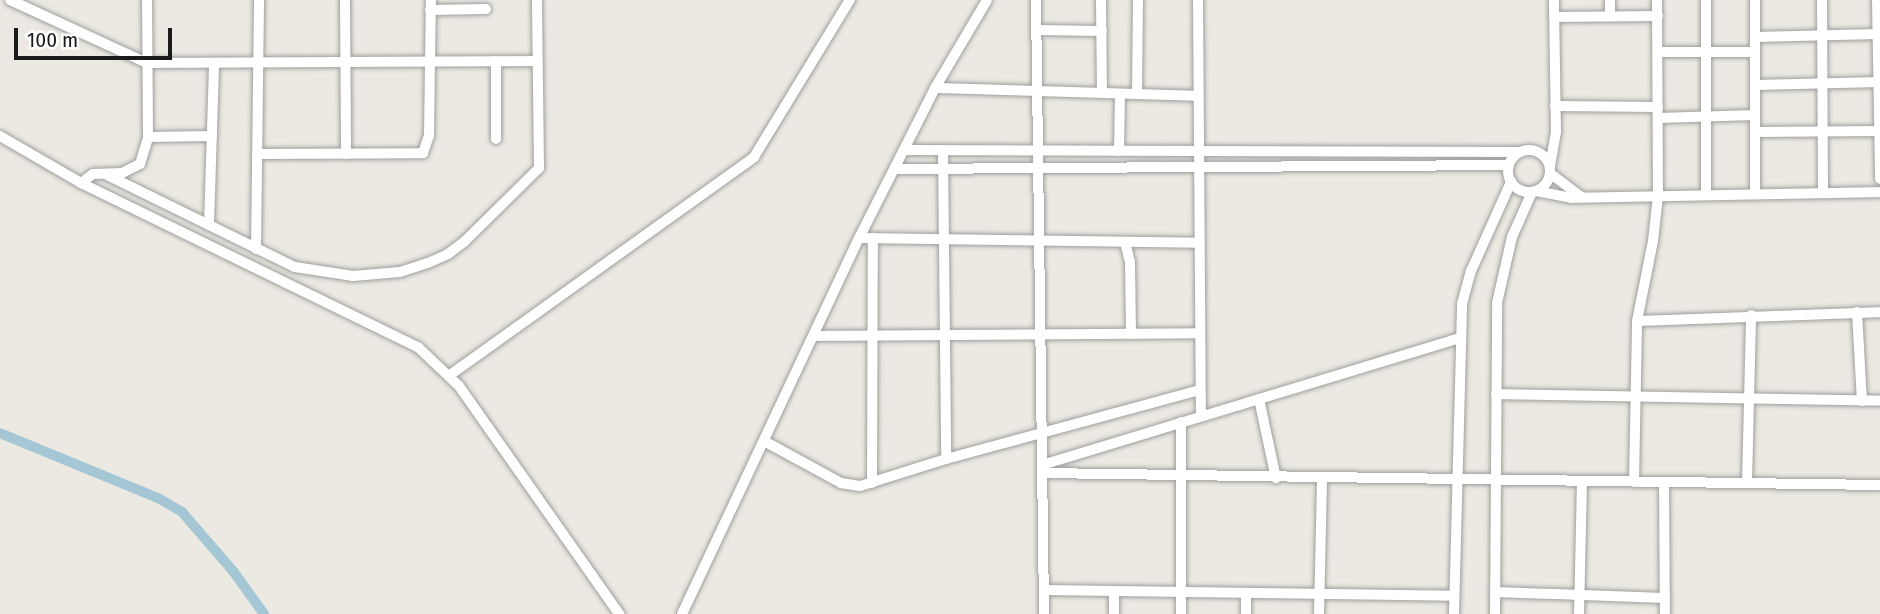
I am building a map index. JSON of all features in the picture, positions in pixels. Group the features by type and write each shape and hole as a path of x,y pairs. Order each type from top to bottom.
{"street":[{"path":"10,0 146,63 537,61"},
{"path":"81,183 93,174 107,175 132,170 140,164 148,137 147,0"},
{"path":"256,249 259,0"},
{"path":"345,0 346,154"},
{"path":"107,175 295,267 353,276 400,272 448,254 530,180 539,168 537,0"},
{"path":"450,374 754,157 850,0"},
{"path":"682,614 859,238 896,169 934,88 987,0"},
{"path":"1035,0 1044,614"},
{"path":"1101,0 1102,93"},
{"path":"1137,94 1138,0"},
{"path":"1198,0 1201,416"},
{"path":"1495,614 1497,303 1513,237 1534,192 1547,183 1550,170 1556,132 1554,0"},
{"path":"1610,0 1610,16"},
{"path":"1634,482 1637,321 1653,241 1658,196 1657,0"},
{"path":"1706,0 1706,195"},
{"path":"1755,0 1755,194"},
{"path":"1822,0 1823,193"},
{"path":"1877,0 1880,179"},
{"path":"257,154 423,153 429,136 430,5 486,9"},
{"path":"1554,17 1658,16"},
{"path":"1036,30 1101,31"},
{"path":"1755,37 1877,34"},
{"path":"1658,52 1755,52"},
{"path":"496,61 496,139"},
{"path":"209,225 214,63"},
{"path":"1755,85 1879,82"},
{"path":"934,88 1198,96"},
{"path":"1119,150 1120,94"},
{"path":"1555,106 1706,117 1755,115"},
{"path":"1755,132 1879,131"},
{"path":"905,150 1538,152 1556,132"},
{"path":"0,136 81,183 419,348 450,374 620,614"},
{"path":"148,137 212,136"},
{"path":"943,150 946,459"},
{"path":"896,169 1509,165 1521,152"},
{"path":"1538,152 1550,170 1582,197"},
{"path":"1454,614 1459,338 1466,282 1511,182 1509,165"},
{"path":"1511,182 1520,190 1582,197 1880,192"},
{"path":"859,238 1199,243"},
{"path":"872,483 873,239"},
{"path":"1125,242 1130,262 1131,334"},
{"path":"1857,312 1862,401"},
{"path":"1637,321 1880,312"},
{"path":"1747,483 1751,316"},
{"path":"814,336 1200,333"},
{"path":"1042,469 1181,422 1459,338"},
{"path":"764,441 850,486 872,483 946,459 1200,390"},
{"path":"1496,394 1749,401 1880,401"},
{"path":"1258,399 1276,478"},
{"path":"1181,422 1181,614"},
{"path":"1042,469 1322,479 1880,485"},
{"path":"1319,614 1322,479"},
{"path":"1580,614 1582,482"},
{"path":"1664,483 1665,614"},
{"path":"1044,590 1454,596"},
{"path":"1114,591 1114,614"},
{"path":"1495,592 1665,598"},
{"path":"1245,614 1246,593"}],"waterway":[{"path":"0,433 158,498 182,512 233,571 264,614"}]}
